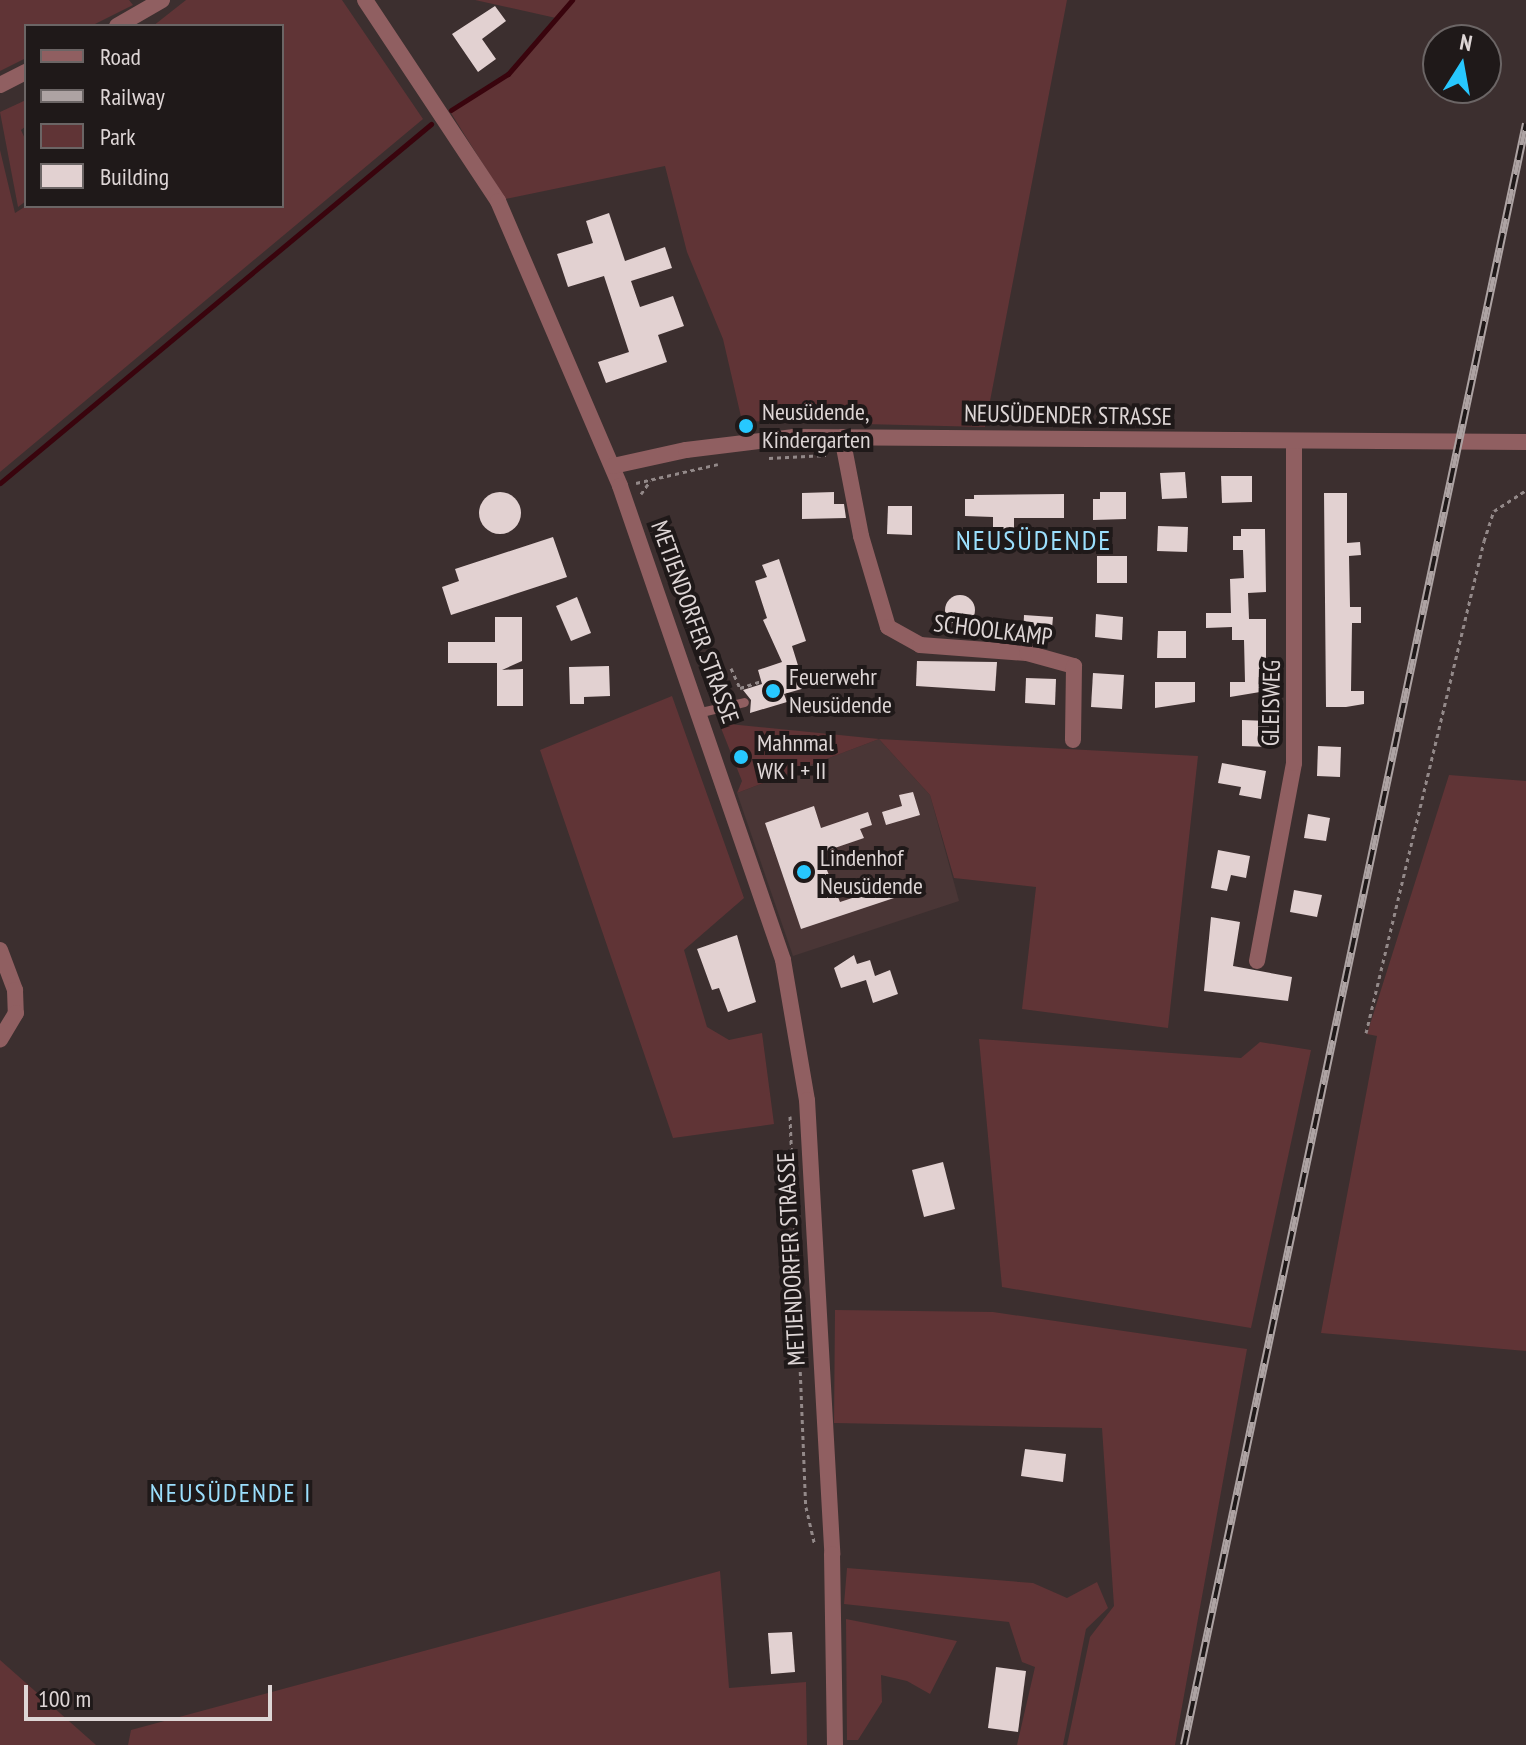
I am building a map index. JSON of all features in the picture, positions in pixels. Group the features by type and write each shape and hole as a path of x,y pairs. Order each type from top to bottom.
{"street":[{"path":"120,24 162,0"},
{"name":"METJENDORFER STRASSE","path":"365,0 498,201 613,466 701,712 779,944 803,1059 832,1554 835,1745"},
{"path":"0,85 24,73"},
{"name":"NEUSÜDENDER STRASSE","path":"613,466 737,442 843,446 1526,442"},
{"name":"GLEISWEG","path":"1257,961 1294,763 1294,442"},
{"name":"SCHOOLKAMP","path":"843,446 861,536 888,627 920,645 1027,653 1074,666 1073,740"},
{"path":"0,950 15,990 16,1013 0,1040"}],"lane":[{"path":"701,712 744,702"}],"path":[{"path":"754,459 843,446"},
{"path":"620,486 724,463"},
{"path":"1366,1033 1484,541 1494,511 1526,490"},
{"path":"731,668 744,702"},
{"path":"740,688 761,681"},
{"path":"789,1102 806,1507 815,1551"}],"shaded area":[{"path":"879,739 930,795 959,901 793,956 737,793"}],"green space":[{"path":"0,0 129,0 133,5 95,24 24,24 24,59 0,71"},
{"path":"186,0 342,0 423,119 0,472 0,150 15,213 24,207 284,208 284,24 156,24"},
{"path":"475,0 1067,0 985,427 742,421 723,339 687,252 665,166 505,199 449,110 508,74 556,18"},
{"path":"24,101 24,128 21,130 24,137 24,202 18,207 0,112"},
{"path":"672,696 744,898 684,950 707,1027 729,1040 762,1033 774,1124 673,1138 540,750"},
{"path":"719,723 879,739 737,793 742,781"},
{"path":"879,739 1198,756 1168,1028 1022,1009 1036,887 954,878 930,795"},
{"path":"1449,775 1526,781 1526,1351 1321,1333 1377,1036 1367,1034"},
{"path":"979,1039 1241,1058 1260,1042 1311,1050 1251,1328 1002,1287"},
{"path":"835,1310 993,1312 1247,1349 1175,1745 1067,1745 1090,1637 1114,1606 1102,1428 834,1423"},
{"path":"847,1568 1033,1583 1067,1598 1097,1582 1108,1608 1086,1629 1063,1745 1017,1745 1035,1667 1022,1662 1009,1622 844,1604"},
{"path":"720,1571 729,1688 806,1682 807,1745 128,1745 131,1730"},
{"path":"846,1619 957,1641 930,1694 907,1681 881,1675 882,1702 858,1740 847,1740"},
{"path":"0,1660 96,1745 0,1745"}],"building":[{"path":"495,6 506,21 482,39 496,59 478,72 452,34"},
{"path":"609,213 625,261 665,247 672,268 631,281 640,307 673,296 684,326 658,335 667,362 606,383 598,362 629,352 604,276 568,287 557,254 593,243 586,221"},
{"path":"1185,472 1187,498 1162,499 1160,473"},
{"path":"1221,476 1252,476 1252,502 1222,503"},
{"path":"500,492 515,498 521,513 515,528 500,534 485,528 479,513 485,498"},
{"path":"834,492 834,504 844,504 846,518 802,519 802,493"},
{"path":"1100,492 1126,492 1126,519 1093,520 1093,499 1100,499"},
{"path":"1324,493 1347,493 1347,543 1360,542 1361,555 1349,556 1350,607 1361,607 1361,623 1352,623 1351,691 1364,691 1364,704 1346,707 1326,707"},
{"path":"1064,494 1064,518 1014,518 1014,538 993,538 993,517 965,516 965,499 974,499 974,495"},
{"path":"888,506 912,506 912,535 887,534"},
{"path":"1158,526 1188,527 1187,552 1157,551"},
{"path":"1241,529 1265,529 1266,592 1248,593 1249,619 1266,619 1266,691 1230,697 1230,682 1245,682 1244,640 1232,640 1232,627 1206,628 1206,613 1231,613 1230,579 1244,578 1243,550 1233,550 1233,536 1241,536"},
{"path":"553,537 567,577 451,615 442,587 459,581 455,569"},
{"path":"1097,556 1127,556 1127,583 1097,583"},
{"path":"779,559 806,641 792,646 805,688 784,694 787,702 750,713 751,700 743,690 762,684 758,670 782,662 763,620 767,618 755,581 767,577 762,565"},
{"path":"960,595 971,599 975,610 971,621 960,625 949,621 945,610 949,599"},
{"path":"577,597 591,633 571,641 556,606"},
{"path":"1096,614 1123,617 1122,640 1095,637"},
{"path":"1024,615 1053,617 1051,640 1023,638"},
{"path":"495,617 522,617 522,661 502,670 523,669 523,706 497,706 497,663 448,663 448,642 495,642"},
{"path":"1158,631 1186,631 1186,658 1157,658"},
{"path":"917,661 997,662 995,691 916,686"},
{"path":"609,666 610,696 584,697 584,704 570,704 569,667"},
{"path":"1093,673 1124,675 1122,709 1091,707"},
{"path":"1026,678 1056,679 1055,705 1025,703"},
{"path":"1155,682 1195,682 1195,702 1155,708"},
{"path":"1242,720 1269,721 1269,747 1242,746"},
{"path":"1318,746 1341,747 1340,777 1317,776"},
{"path":"1222,763 1266,771 1261,799 1239,795 1241,787 1218,783"},
{"path":"913,792 920,815 886,825 882,812 902,806 899,795"},
{"name":"Lindenhof Neusüdende","path":"814,806 821,828 868,812 872,825 860,829 864,838 820,853 840,902 904,881 909,893 801,929 765,823"},
{"path":"1308,814 1330,818 1326,841 1304,838"},
{"path":"1218,850 1250,856 1246,878 1231,875 1227,891 1211,888"},
{"path":"1294,890 1322,895 1317,917 1290,912"},
{"path":"1211,917 1240,922 1233,966 1292,977 1288,1001 1204,991"},
{"path":"737,935 756,1002 728,1012 719,988 712,990 697,949"},
{"path":"854,955 857,964 870,960 875,976 890,970 898,994 873,1003 866,980 841,988 834,968"},
{"path":"943,1162 955,1209 924,1217 912,1170"},
{"path":"1025,1449 1066,1454 1063,1482 1021,1476"},
{"path":"792,1632 795,1672 771,1674 768,1633"},
{"path":"996,1667 1026,1671 1018,1732 988,1728"}],"waterway":[{"path":"451,110 508,74 572,0"},
{"path":"0,483 431,124"}],"railway":[{"path":"1184,1745 1526,124"}],"place":[{"name":"Neusüdende, Kindergarten","path":"746,426"},
{"name":"Feuerwehr Neusüdende","path":"773,691"},
{"name":"Mahnmal WK I + II","path":"741,757"},
{"name":"Lindenhof Neusüdende","path":"804,872"}],"district":[{"name":"NEUSÜDENDE","path":"1034,540"},
{"name":"NEUSÜDENDE I","path":"231,1493"}]}
